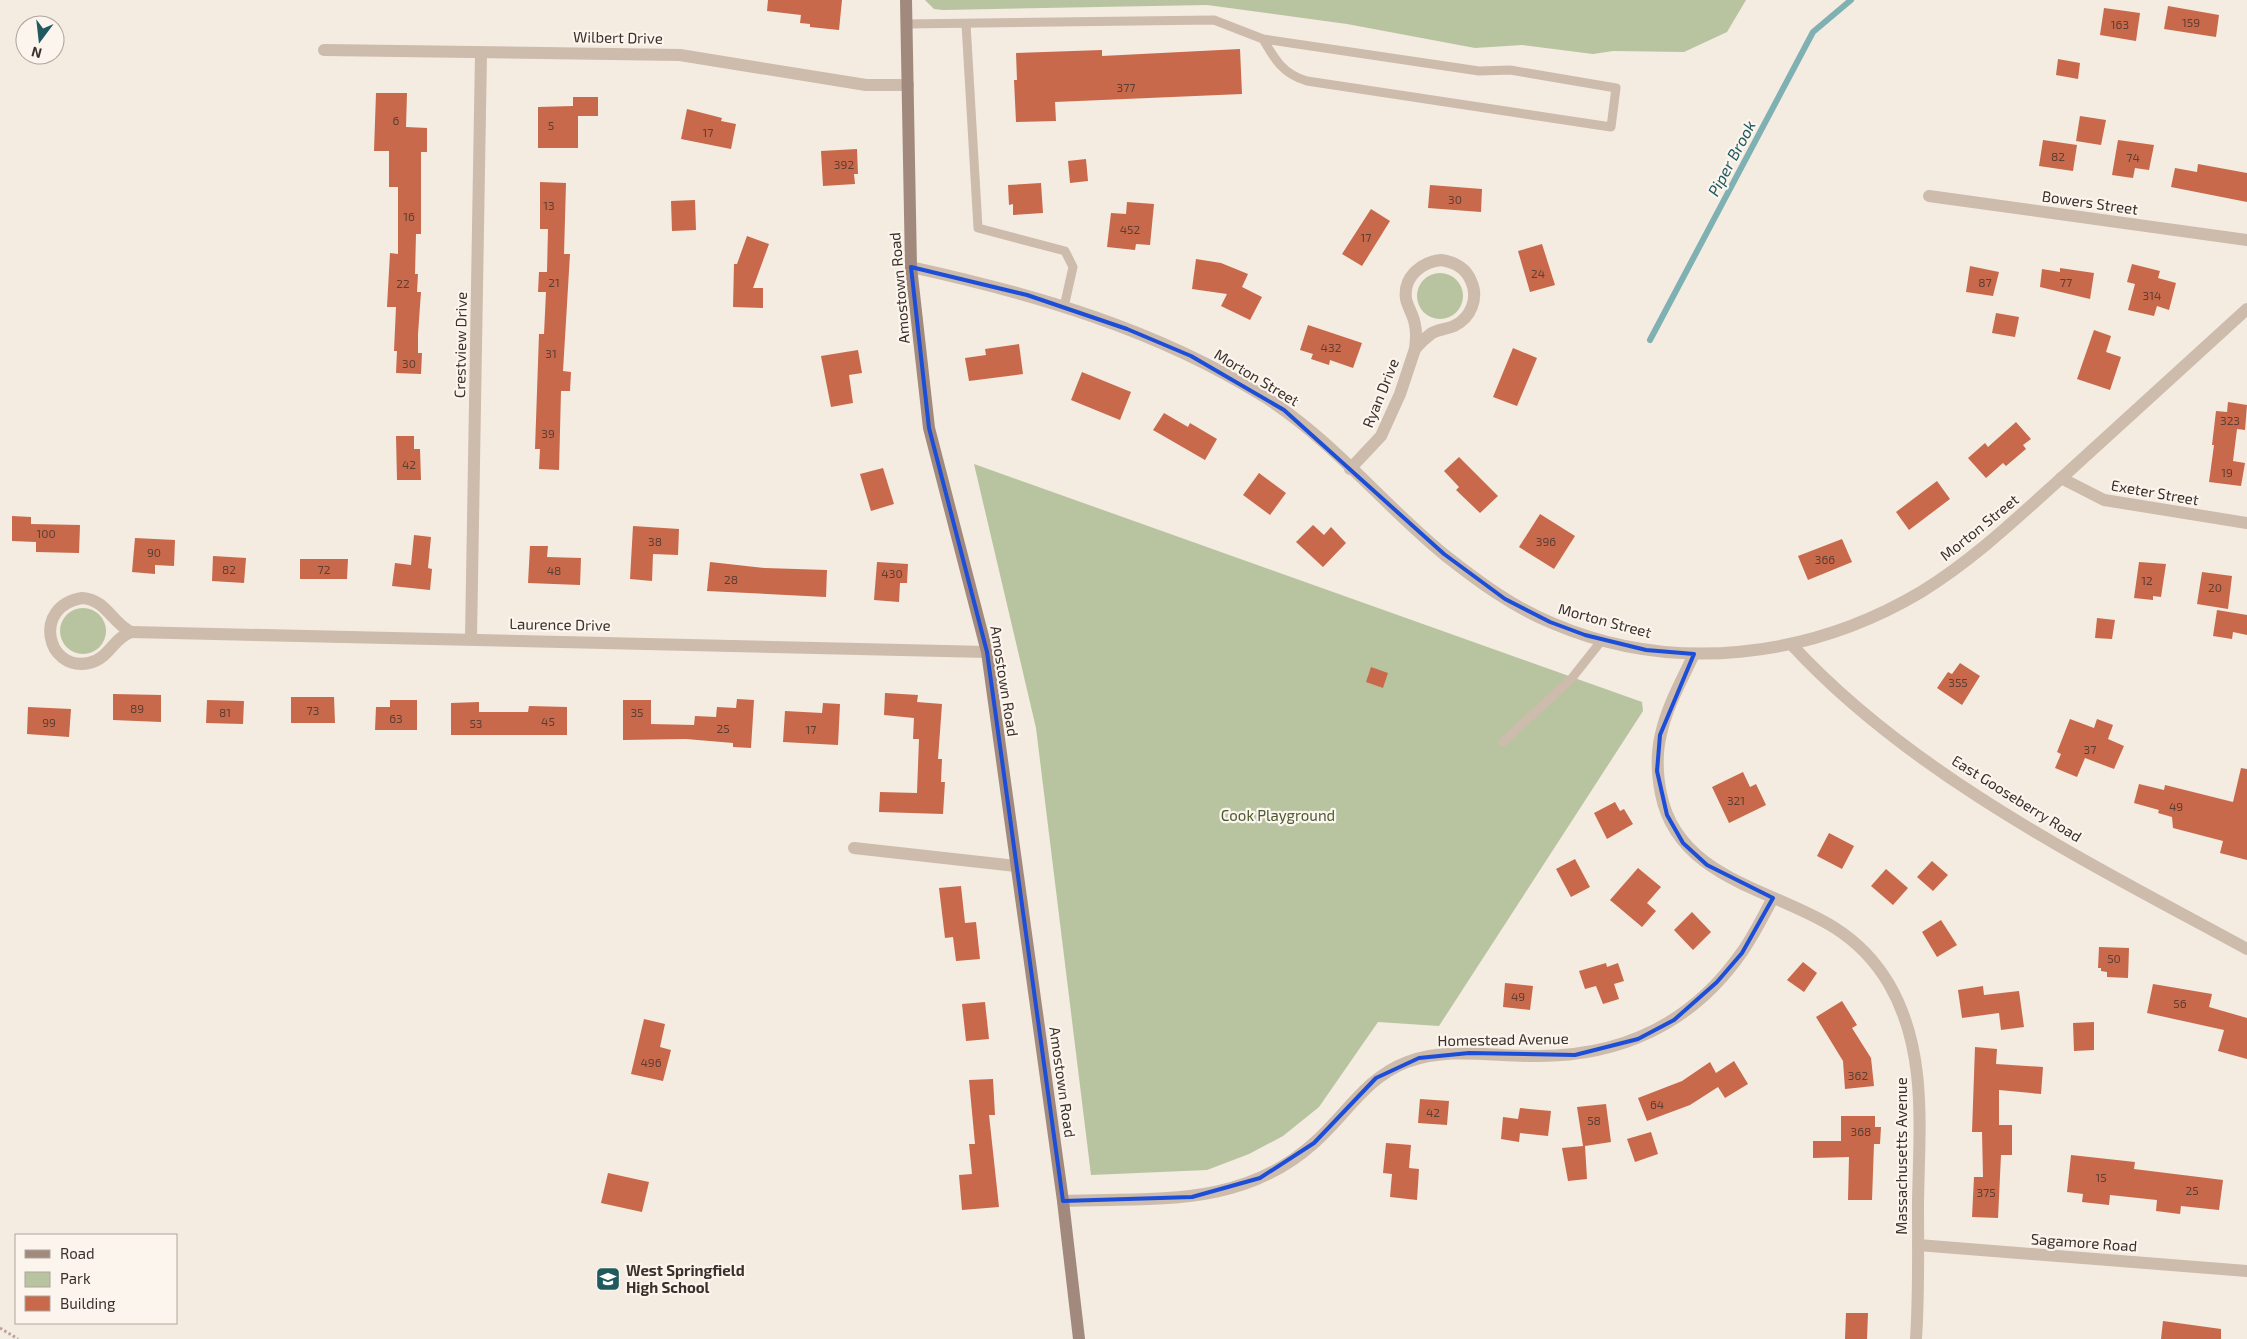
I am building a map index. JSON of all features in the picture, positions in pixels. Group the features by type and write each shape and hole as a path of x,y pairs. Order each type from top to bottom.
{"street":[{"name":"Amostown Road","path":"906,0 911,267 929,428 987,652 1063,1201 1079,1339"},
{"name":"Wilbert Drive","path":"324,50 680,55 866,85 908,85"},
{"name":"Crestview Drive","path":"471,638 482,53"},
{"name":"Bowers Street","path":"1929,196 2247,240"},
{"name":"Ryan Drive","path":"1350,469 1381,436 1400,394 1415,349 1416,325 1406,299 1409,280 1417,270 1428,263 1441,260 1454,263 1464,270 1472,281 1474,293 1472,306 1461,322 1434,332 1415,349"},
{"name":"Morton Street","path":"911,267 989,285 1064,307 1159,342 1230,376 1284,410 1444,554 1484,585 1550,622 1602,640 1646,650 1694,654 1758,651 1791,644 1842,629 1872,617 1926,588 1974,555 2247,309"},
{"name":"Exeter Street","path":"2061,478 2104,500 2247,524"},
{"path":"82,598 99,602 121,627 131,632 122,635 104,656 83,664 72,662 58,653 52,643 50,632 52,620 57,610 71,600 82,598"},
{"name":"Laurence Drive","path":"131,632 471,638 987,652"},
{"name":"East Gooseberry Road","path":"1791,644 1812,667 1861,711 1915,753 1971,792 2044,836 2247,949"},
{"name":"Massachusetts Avenue","path":"1694,654 1664,720 1660,735 1657,771 1667,815 1684,843 1707,864 1735,881 1818,918 1851,939 1888,981 1904,1013 1915,1050 1919,1094 1916,1339"},
{"path":"854,848 1016,866"},
{"name":"Homestead Avenue","path":"1063,1201 1192,1197 1239,1186 1260,1178 1279,1168 1314,1143 1354,1098 1376,1078 1419,1058 1469,1053 1534,1056 1575,1055 1596,1052 1638,1039 1674,1020 1717,982 1742,953 1773,898"},
{"name":"Sagamore Road","path":"1918,1245 2247,1271"}],"lane":[{"path":"906,24 1214,20 1263,39 1478,71 1510,70 1616,88 1611,127 1307,81 1297,78 1282,68 1263,39"},
{"path":"966,24 978,228 1066,251 1073,267 1064,307"},
{"path":"1503,742 1572,678 1602,640"}],"path":[{"path":"0,1328 18,1339"}],"highlighted area":[{"path":"911,267 1027,295 1127,329 1191,356 1284,410 1444,554 1505,599 1550,622 1585,635 1646,650 1694,654 1660,735 1657,771 1667,815 1683,843 1707,865 1773,898 1742,953 1717,982 1674,1020 1638,1039 1575,1055 1469,1053 1419,1058 1376,1078 1314,1143 1260,1178 1192,1197 1063,1201 987,652 929,428"}],"green space":[{"path":"925,0 1746,0 1727,32 1684,52 1613,51 1593,54 1522,45 1475,48 1347,24 1207,5 943,10 934,9"},
{"path":"1440,273 1453,277 1459,283 1463,296 1459,309 1453,315 1440,319 1427,315 1421,309 1417,296 1421,283 1427,277"},
{"name":"Cook Playground","path":"974,464 1642,702 1643,711 1439,1026 1378,1022 1319,1107 1283,1136 1249,1154 1207,1170 1091,1175 1036,728"},
{"path":"83,608 96,612 102,618 106,631 102,644 96,650 83,654 70,650 64,644 60,631 64,618 70,612"}],"building":[{"path":"768,0 842,0 839,30 810,27 810,24 800,23 801,15 767,11"},
{"path":"2168,6 2219,15 2216,37 2164,29"},
{"path":"2104,8 2140,13 2136,41 2100,35"},
{"path":"1240,49 1242,94 1055,102 1056,121 1016,122 1014,80 1017,80 1016,53 1102,50 1102,56"},
{"path":"2058,59 2080,63 2078,79 2056,75"},
{"path":"376,93 407,93 406,127 427,128 427,152 421,152 421,234 416,234 415,274 418,274 417,292 421,292 418,353 422,353 421,374 396,373 397,351 394,351 396,307 387,307 390,253 398,254 398,187 389,187 389,151 374,151"},
{"path":"573,97 598,97 598,116 578,116 578,148 538,148 538,107 573,106"},
{"path":"687,109 722,118 721,121 736,124 731,149 681,139"},
{"path":"2080,116 2106,120 2101,145 2076,141"},
{"path":"2043,140 2077,145 2073,171 2039,166"},
{"path":"2118,140 2154,145 2149,170 2135,168 2133,178 2112,175"},
{"path":"857,149 858,174 854,174 855,184 823,186 821,151"},
{"path":"1086,159 1088,181 1070,183 1068,161"},
{"path":"2198,164 2247,173 2247,202 2171,187 2175,168 2197,172"},
{"path":"540,182 566,183 564,254 570,254 563,371 571,372 570,391 561,391 559,470 539,469 540,449 535,449 539,334 544,334 546,292 538,292 539,272 547,272 548,229 540,229"},
{"path":"1041,183 1043,213 1013,215 1013,204 1009,205 1008,185"},
{"path":"1430,185 1482,189 1481,212 1428,208"},
{"path":"695,200 696,230 672,231 671,201"},
{"path":"1127,202 1154,204 1150,245 1136,244 1135,250 1107,247 1111,213 1126,214"},
{"path":"1371,209 1390,221 1362,266 1342,254"},
{"path":"747,236 769,244 753,288 763,288 763,308 733,307 734,264 737,264"},
{"path":"1542,244 1555,285 1530,292 1518,251"},
{"path":"1196,259 1221,263 1248,274 1242,287 1262,297 1250,320 1221,306 1227,294 1192,289"},
{"path":"2132,264 2160,271 2158,278 2176,283 2169,310 2157,306 2154,316 2128,310 2135,284 2127,282"},
{"path":"1970,266 1999,272 1993,296 1966,292"},
{"path":"2060,268 2094,273 2090,299 2040,287 2042,269 2060,272"},
{"path":"1996,313 2019,317 2015,337 1992,333"},
{"path":"1308,325 1362,343 1353,368 1330,360 1329,365 1311,359 1313,354 1300,350"},
{"path":"2094,330 2111,336 2106,352 2121,357 2110,390 2077,379"},
{"path":"1019,344 1023,374 969,381 965,358 986,355 985,349"},
{"path":"1513,348 1537,358 1517,406 1493,397"},
{"path":"858,350 862,373 849,375 853,403 831,407 821,356"},
{"path":"1082,372 1131,392 1120,420 1071,400"},
{"path":"2228,402 2247,405 2245,430 2237,429 2233,461 2245,463 2241,486 2209,482 2216,411 2227,412"},
{"path":"1164,413 1188,427 1190,423 1217,439 1205,460 1153,430"},
{"path":"2016,422 2031,439 2023,445 2026,449 2006,466 2003,463 1986,478 1968,458 1985,443 1988,447"},
{"path":"396,436 414,436 414,449 420,449 421,480 397,480"},
{"path":"1459,457 1498,496 1480,513 1456,490 1459,487 1444,471"},
{"path":"883,468 894,504 871,511 860,474"},
{"path":"1259,473 1286,493 1270,515 1243,495"},
{"path":"1937,481 1950,499 1909,530 1896,512"},
{"path":"1540,514 1575,536 1554,569 1519,547"},
{"path":"12,516 31,517 31,524 80,525 79,553 36,552 36,542 12,541"},
{"path":"1313,525 1324,535 1331,527 1346,543 1323,567 1296,542"},
{"path":"633,526 679,529 678,555 653,554 652,581 630,579"},
{"path":"414,535 431,537 428,568 432,569 430,590 392,586 395,563 411,565"},
{"path":"135,538 175,540 174,566 155,565 155,574 132,572"},
{"path":"1842,539 1852,562 1808,580 1798,556"},
{"path":"530,546 548,546 547,557 581,558 580,585 528,583"},
{"path":"213,556 246,558 244,583 212,581"},
{"path":"300,559 348,559 347,579 300,579"},
{"path":"710,562 765,568 827,570 826,597 707,591"},
{"path":"877,562 908,564 907,583 900,583 899,602 874,600"},
{"path":"2139,562 2166,564 2161,597 2153,596 2153,600 2134,598"},
{"path":"2202,572 2232,576 2228,609 2197,604"},
{"path":"2217,610 2247,615 2247,635 2233,632 2232,639 2213,636"},
{"path":"2097,618 2115,620 2112,639 2095,638"},
{"path":"1960,663 1980,676 1962,705 1937,688 1948,672 1952,674"},
{"path":"1371,667 1388,673 1383,688 1366,682"},
{"path":"885,693 918,695 917,702 942,704 938,759 942,759 941,782 945,782 943,814 879,812 880,792 917,793 919,739 913,739 914,718 884,715"},
{"path":"113,694 161,695 161,722 113,720"},
{"path":"291,697 334,697 335,723 291,723"},
{"path":"737,699 754,700 751,748 733,747 733,743 686,739 623,740 623,700 651,700 651,724 694,725 695,716 716,717 717,707 736,708"},
{"path":"207,700 244,701 243,724 206,723"},
{"path":"390,700 417,700 417,730 375,730 376,707 390,707"},
{"path":"479,702 479,712 528,712 529,706 567,707 567,735 451,735 451,703"},
{"path":"823,703 840,704 838,745 783,742 785,711 822,713"},
{"path":"28,707 71,709 69,737 27,734"},
{"path":"2070,719 2094,728 2097,719 2113,725 2108,739 2124,746 2114,769 2085,758 2077,777 2055,768 2061,754 2057,752"},
{"path":"2241,768 2247,769 2247,860 2220,853 2223,841 2173,828 2172,817 2158,813 2159,810 2134,803 2139,784 2164,790 2165,785 2233,802"},
{"path":"1743,772 1750,787 1756,784 1766,805 1729,823 1712,787"},
{"path":"1615,802 1620,811 1624,809 1633,824 1607,839 1594,813"},
{"path":"1829,833 1854,846 1842,869 1817,856"},
{"path":"1575,859 1590,887 1571,897 1556,869"},
{"path":"1932,861 1948,875 1933,891 1917,877"},
{"path":"1638,868 1661,887 1647,903 1656,911 1642,927 1610,900"},
{"path":"1886,869 1908,888 1893,905 1871,886"},
{"path":"961,886 965,923 976,922 980,959 956,961 953,937 945,938 939,888"},
{"path":"1692,912 1711,932 1693,950 1674,930"},
{"path":"1941,920 1957,945 1937,957 1922,932"},
{"path":"2099,947 2129,948 2128,978 2107,977 2107,972 2101,971 2101,968 2098,968"},
{"path":"1803,962 1817,973 1804,992 1787,980"},
{"path":"1606,963 1607,967 1618,963 1624,981 1614,984 1619,999 1603,1004 1596,986 1585,989 1579,971"},
{"path":"1505,983 1533,986 1530,1010 1503,1007"},
{"path":"2153,984 2212,994 2209,1007 2247,1018 2247,1059 2218,1051 2224,1030 2147,1013"},
{"path":"1983,986 1984,995 2019,991 2024,1027 2001,1030 1999,1013 1962,1018 1958,990"},
{"path":"1842,1001 1857,1025 1852,1028 1871,1058 1874,1086 1845,1089 1843,1061 1816,1017"},
{"path":"985,1002 989,1039 966,1041 962,1004"},
{"path":"644,1019 665,1024 660,1047 671,1050 663,1081 631,1074"},
{"path":"2094,1022 2094,1050 2074,1051 2073,1023"},
{"path":"1975,1047 1997,1049 1996,1064 2043,1067 2041,1094 1999,1090 1999,1125 2012,1125 2012,1155 2001,1155 1998,1218 1972,1217 1974,1177 1983,1177 1982,1132 1972,1132"},
{"path":"1734,1061 1748,1084 1725,1098 1718,1087 1690,1105 1647,1121 1638,1098 1682,1081 1710,1062 1716,1073"},
{"path":"993,1079 995,1115 989,1115 999,1207 962,1210 959,1175 972,1174 969,1144 975,1144 969,1080"},
{"path":"1420,1099 1449,1101 1447,1125 1418,1123"},
{"path":"1606,1104 1611,1142 1585,1146 1587,1179 1568,1181 1562,1148 1583,1146 1577,1107"},
{"path":"1520,1108 1551,1111 1548,1136 1520,1133 1519,1142 1501,1139 1503,1117 1518,1119"},
{"path":"1841,1116 1875,1116 1875,1127 1881,1127 1880,1144 1874,1144 1872,1200 1848,1200 1849,1157 1813,1158 1813,1141 1841,1141"},
{"path":"1651,1132 1658,1154 1635,1162 1627,1139"},
{"path":"1386,1143 1411,1145 1409,1168 1419,1169 1417,1200 1390,1197 1392,1174 1383,1173"},
{"path":"2071,1155 2135,1162 2134,1169 2223,1180 2219,1210 2181,1206 2180,1214 2156,1211 2157,1200 2110,1195 2109,1205 2082,1202 2083,1194 2067,1192"},
{"path":"608,1173 649,1182 642,1212 601,1203"},
{"path":"1846,1313 1868,1313 1867,1339 1845,1339"},
{"path":"2163,1321 2221,1329 2221,1339 2161,1339"}],"waterway":[{"name":"Piper Brook","path":"1650,340 1813,32 1851,0"}],"place":[{"name":"West Springfield High School","path":"608,1279"}]}
